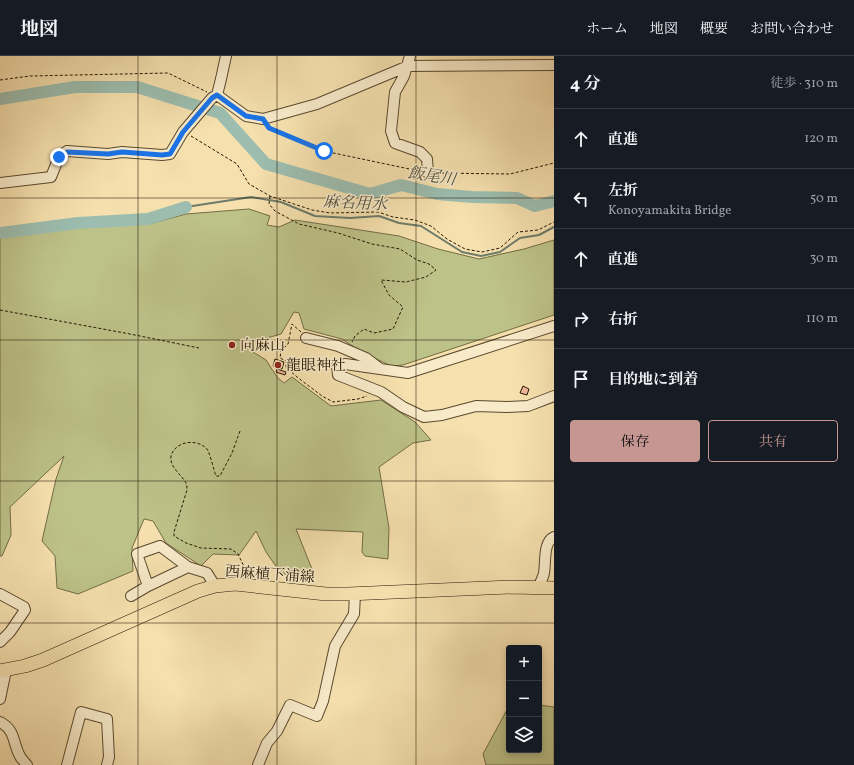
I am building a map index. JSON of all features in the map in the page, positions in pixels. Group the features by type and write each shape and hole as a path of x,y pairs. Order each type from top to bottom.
{"main road":[{"name":"西麻植下浦線","path":"3,670 25,666 43,660 198,591 216,586 235,584 315,593 354,594 512,587 554,588"}],"street":[{"path":"0,183 51,177 59,157 67,152 108,154 122,152 162,155 170,154 185,130 214,97 222,79 226,56"},
{"path":"214,97 246,116 263,119 317,104 409,61 554,64"},
{"path":"409,61 404,76 395,92 391,131 395,143 420,152 427,159 428,173"},
{"path":"554,326 408,373 345,364 337,366 338,375 381,392 403,407 424,417 442,415 476,406 528,406 554,396"},
{"path":"306,338 338,346 366,358 380,369"},
{"path":"538,588 544,575 547,544 554,537"},
{"path":"148,586 137,554 160,546 188,567 207,574 216,586"},
{"path":"131,596 148,586 188,567"},
{"path":"0,594 24,606 25,610 10,632 0,642"},
{"path":"258,765 267,743 277,731 290,705 317,716 323,701 335,646 354,614 354,594"},
{"path":"0,699 3,670"},
{"path":"67,765 81,712 107,719 109,757 107,765"},
{"path":"0,722 7,725 12,733 21,757 28,765"}],"path":[{"path":"0,80 30,76 168,73 214,97"},
{"path":"263,119 269,128 324,151 428,173 510,174 554,162"},
{"path":"185,130 237,164 249,184 270,196 312,210 330,213 378,212 393,217 415,220 431,226 447,239 464,249 482,252 500,248 518,232 538,230 554,222"},
{"path":"270,196 269,204 275,211 299,224 338,233 372,244 400,249 417,260 429,264 436,270 426,277 406,282 382,280 389,295 403,307 400,317 393,329 374,333 364,329 355,336 347,350"},
{"path":"0,310 199,348"},
{"path":"306,338 292,324 288,344 281,351 280,358 286,362 286,367 297,377 333,402 366,397"},
{"path":"240,432 232,453 220,476 216,476 208,450 199,444 187,442 177,447 171,456 172,464 186,483 187,490 174,536 186,544 201,548 231,549 238,554 253,586"}],"green space":[{"path":"249,209 270,216 267,225 279,227 295,220 399,236 438,249 479,259 524,249 554,240 554,315 403,365 391,366 360,351 342,339 304,329 299,313 294,312 281,334 242,345 266,360 277,377 284,383 292,377 331,406 381,400 415,422 431,440 413,443 379,467 389,528 388,559 365,556 362,552 363,532 296,529 312,569 298,579 280,572 266,552 256,531 239,555 213,554 201,566 166,543 153,521 144,519 132,548 133,571 78,594 57,588 55,556 42,541 56,479 64,456 10,507 11,535 2,556 0,556 0,237 69,228 153,223 186,214"},
{"path":"542,705 554,707 554,765 486,765 483,754 506,712 506,753 542,753"}],"building":[{"path":"275,359 284,362 282,369 273,366"},
{"path":"277,369 286,372 285,375 276,372"},
{"path":"523,386 529,389 527,395 520,393"}],"waterway":[{"name":"飯尾川","path":"0,99 75,87 137,87 220,113 266,164 370,194 401,185 437,194 472,197 517,198 535,206 554,201"},
{"name":"麻名用水","path":"186,207 251,197 281,202 315,216 350,218 379,216 399,223 421,226 462,252 481,256 500,252 520,238 539,235 554,227"},
{"name":"麻名用水","path":"0,233 78,223 148,219 186,207"}],"place":[{"name":"向麻山","path":"232,345"},
{"name":"龍眼神社","path":"278,365"}],"route":[{"path":"59,157 67,152 108,154 122,152 162,155 170,154 183,132 212,98 217,95 246,116 263,119 269,128 324,151"}]}
